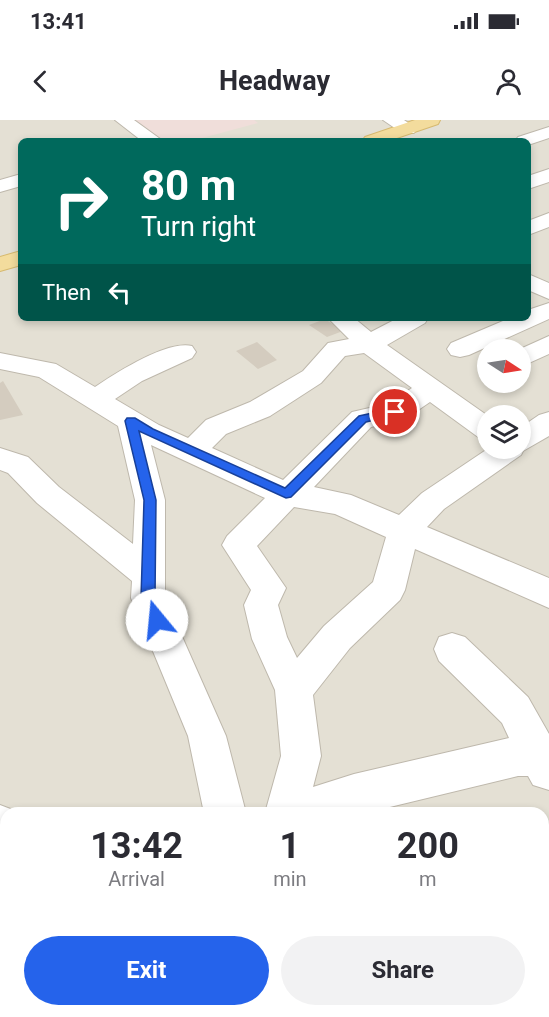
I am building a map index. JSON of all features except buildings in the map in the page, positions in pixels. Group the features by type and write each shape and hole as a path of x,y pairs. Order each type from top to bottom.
{"main road":[{"path":"380,138 432,120"},
{"path":"0,264 18,259"}],"street":[{"path":"123,120 150,138"},
{"path":"391,120 408,129"},
{"path":"531,138 549,132"},
{"path":"531,182 549,176"},
{"path":"0,186 18,181"},
{"path":"531,228 549,219"},
{"path":"532,272 549,292"},
{"path":"531,318 549,310"},
{"path":"343,321 369,344 477,422"},
{"path":"192,451 216,427 260,409 312,377 337,349 369,344 411,321"},
{"path":"460,349 524,321"},
{"path":"531,353 549,344"},
{"path":"95,399 133,375 183,352"},
{"path":"0,361 47,370 131,421 286,494 340,503 549,593"},
{"path":"288,807 301,756 294,690 270,639 261,605 269,588 238,545 286,494 363,419 395,412 430,389"},
{"path":"131,421 150,500 148,598 207,736 224,807"},
{"path":"531,435 549,422"},
{"path":"531,442 549,441"},
{"path":"0,459 18,465 48,495 148,575"},
{"path":"294,690 337,637 388,590 404,530 433,501 495,459"},
{"path":"452,649 514,710 546,761"},
{"path":"316,807 354,795 518,756 546,761"}],"shaded area":[{"path":"0,120 549,120 549,807 0,807"},
{"path":"124,120 254,120 258,123 202,138 152,138"}],"route":[{"path":"157,620 148,598 150,500 131,421 149,432 286,494 363,419 395,412"}]}
